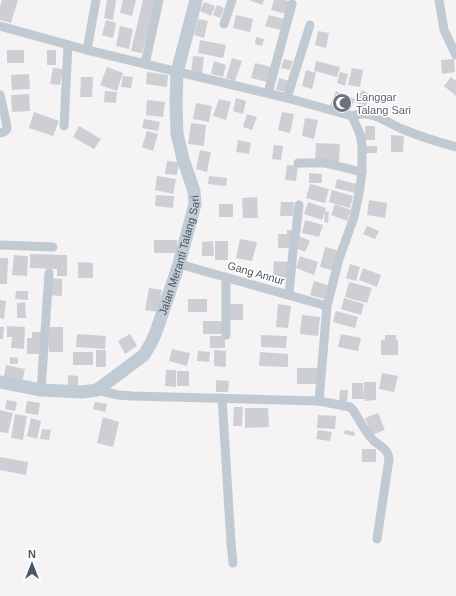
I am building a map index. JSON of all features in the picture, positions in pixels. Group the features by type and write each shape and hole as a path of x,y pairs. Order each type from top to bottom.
{"street":[{"path":"87,50 96,0"},
{"path":"145,64 159,0"},
{"name":"Jalan Meranti Talang Sari","path":"97,390 144,355 147,350 156,332 179,264 194,208 194,191 183,159 177,134 176,101 177,72 196,0"},
{"path":"224,24 232,0"},
{"path":"439,0 444,30 456,55"},
{"path":"268,94 292,4"},
{"path":"287,98 310,25"},
{"path":"0,26 87,50 287,98 352,116 365,113 382,118 401,129 456,147"},
{"path":"64,126 68,45"},
{"path":"0,95 7,120 7,129 0,133"},
{"path":"319,401 327,306 339,259 354,217 362,172 362,145 360,134 352,116"},
{"path":"298,163 318,162 362,172"},
{"path":"290,295 294,240 299,205"},
{"path":"0,245 52,247"},
{"name":"Gang Annur","path":"179,264 327,306"},
{"path":"42,390 49,273"},
{"path":"226,277 226,336"},
{"path":"0,382 42,390 82,392 97,390 125,395 319,401 351,408 372,439 388,452 389,459 377,539"},
{"path":"222,398 233,563"}],"building":[{"path":"2,0 18,0 11,23 0,20 0,7"},
{"path":"107,0 116,0 113,20 104,18"},
{"path":"123,0 136,0 132,16 120,13"},
{"path":"143,0 156,0 142,53 131,51"},
{"path":"249,0 264,0 262,5"},
{"path":"274,0 289,1 286,14 271,10"},
{"path":"204,2 215,6 211,16 200,11"},
{"path":"217,5 224,8 220,18 213,15"},
{"path":"236,15 253,19 250,32 233,28"},
{"path":"269,15 284,19 281,30 265,26"},
{"path":"198,19 208,21 204,38 194,35"},
{"path":"106,20 116,23 113,38 102,35"},
{"path":"120,26 133,29 129,49 116,46"},
{"path":"318,31 329,33 326,48 315,45"},
{"path":"256,37 264,39 262,46 255,44"},
{"path":"200,40 226,45 223,58 198,53"},
{"path":"7,50 24,50 24,63 7,63"},
{"path":"47,50 56,50 56,65 47,65"},
{"path":"193,56 204,57 202,75 191,74"},
{"path":"232,58 242,61 235,81 226,78"},
{"path":"284,59 293,61 290,70 281,68"},
{"path":"454,59 455,72 442,74 441,60"},
{"path":"214,61 226,65 223,77 211,74"},
{"path":"316,61 340,67 337,77 314,71"},
{"path":"255,63 271,67 267,82 251,78"},
{"path":"107,67 123,73 117,91 100,85"},
{"path":"53,68 63,69 60,85 50,84"},
{"path":"352,68 363,70 360,87 348,85"},
{"path":"306,70 316,73 312,89 302,86"},
{"path":"147,72 168,75 167,87 146,84"},
{"path":"340,72 348,74 345,86 337,83"},
{"path":"29,74 30,89 12,90 11,75"},
{"path":"123,76 133,77 131,88 121,87"},
{"path":"81,77 93,77 92,97 80,97"},
{"path":"451,77 456,81 456,96 444,86"},
{"path":"279,78 290,81 287,92 276,90"},
{"path":"362,90 371,95 365,107 355,102"},
{"path":"105,91 117,92 116,103 104,102"},
{"name":"Langgar Talang Sari","path":"336,91 355,99 348,114 330,106"},
{"path":"29,94 30,111 12,112 11,95"},
{"path":"236,98 246,101 243,114 233,111"},
{"path":"219,99 231,102 226,120 213,116"},
{"path":"147,100 165,102 163,117 146,115"},
{"path":"196,103 212,106 209,122 193,119"},
{"path":"34,112 59,121 53,136 29,128"},
{"path":"282,112 294,114 290,133 278,130"},
{"path":"247,114 257,117 252,130 243,127"},
{"path":"305,118 318,120 314,139 302,136"},
{"path":"144,119 160,122 158,131 142,128"},
{"path":"191,123 206,125 204,146 188,144"},
{"path":"79,126 101,139 94,149 73,137"},
{"path":"365,126 375,126 375,140 365,140"},
{"path":"147,131 158,134 153,151 142,147"},
{"path":"391,135 404,136 403,152 391,152"},
{"path":"238,140 251,143 249,154 236,152"},
{"path":"316,143 340,144 339,162 315,161"},
{"path":"274,145 283,146 281,160 272,159"},
{"path":"366,146 377,146 377,153 366,153"},
{"path":"200,150 211,152 207,172 196,169"},
{"path":"167,161 179,162 177,175 165,174"},
{"path":"287,165 298,166 296,181 285,180"},
{"path":"309,173 322,174 322,183 309,183"},
{"path":"157,176 176,179 173,194 155,190"},
{"path":"209,176 227,178 226,186 208,184"},
{"path":"337,179 357,184 355,193 335,188"},
{"path":"310,184 329,189 325,203 306,198"},
{"path":"332,190 353,196 350,208 329,202"},
{"path":"156,195 174,196 173,208 155,206"},
{"path":"257,197 258,218 243,218 242,198"},
{"path":"369,200 387,203 385,218 367,215"},
{"path":"281,202 294,202 293,216 280,216"},
{"path":"308,202 326,208 322,220 304,214"},
{"path":"219,204 233,204 233,217 219,217"},
{"path":"335,204 351,210 347,221 331,215"},
{"path":"325,211 329,212 328,223 324,222"},
{"path":"305,220 323,225 319,237 302,233"},
{"path":"367,226 379,231 375,239 363,234"},
{"path":"287,230 294,230 292,248 278,248 278,234 287,234"},
{"path":"299,236 310,241 305,252 294,247"},
{"path":"240,239 257,242 252,261 236,258"},
{"path":"154,240 177,240 177,253 154,253"},
{"path":"213,241 214,256 202,256 202,242"},
{"path":"215,241 228,241 228,260 215,260"},
{"path":"325,247 340,251 335,271 320,267"},
{"path":"30,254 67,255 67,276 57,276 57,269 30,268"},
{"path":"14,255 28,256 27,276 12,275"},
{"path":"300,256 318,262 314,275 296,268"},
{"path":"0,258 8,258 7,284 0,284"},
{"path":"274,261 289,262 287,280 273,279"},
{"path":"78,262 93,263 93,278 78,278"},
{"path":"350,264 360,267 356,281 346,278"},
{"path":"363,268 381,275 377,287 359,280"},
{"path":"49,278 62,279 62,296 48,295"},
{"path":"314,281 331,286 327,300 310,295"},
{"path":"349,282 372,288 367,303 345,297"},
{"path":"149,288 162,290 158,312 145,310"},
{"path":"16,291 28,291 28,300 15,299"},
{"path":"344,298 364,304 361,315 341,309"},
{"path":"188,299 207,299 207,312 188,312"},
{"path":"0,300 6,301 4,319 0,318"},
{"path":"25,302 26,318 17,318 17,303"},
{"path":"230,304 243,304 243,320 230,320"},
{"path":"278,304 291,306 288,328 276,327"},
{"path":"336,311 358,317 355,328 333,322"},
{"path":"302,315 320,317 318,336 300,334"},
{"path":"203,321 223,321 223,334 203,334"},
{"path":"7,326 25,327 24,349 11,348 12,337 7,337"},
{"path":"0,327 4,327 3,339 0,339"},
{"path":"48,327 63,327 63,352 49,352"},
{"path":"32,332 43,332 43,338 32,338"},
{"path":"77,334 106,336 105,349 76,347"},
{"path":"130,334 137,346 125,354 118,341"},
{"path":"341,334 361,338 358,351 338,347"},
{"path":"261,335 287,336 286,348 261,347"},
{"path":"385,335 396,335 396,340 398,340 398,355 381,355 381,340 385,340"},
{"path":"210,336 225,336 225,348 210,348"},
{"path":"27,338 43,338 43,354 27,354"},
{"path":"172,349 190,353 187,366 169,361"},
{"path":"96,350 106,350 106,367 96,367"},
{"path":"214,350 226,351 226,367 214,366"},
{"path":"198,351 210,352 209,362 197,361"},
{"path":"73,352 93,352 93,365 73,365"},
{"path":"260,352 288,354 288,367 259,366"},
{"path":"10,357 18,358 18,364 10,364"},
{"path":"6,365 25,369 22,384 3,380"},
{"path":"297,368 317,368 317,384 297,384"},
{"path":"166,370 176,370 176,387 165,386"},
{"path":"177,371 189,371 189,386 177,386"},
{"path":"382,373 398,376 394,392 379,389"},
{"path":"68,375 78,376 78,388 68,387"},
{"path":"216,380 229,381 228,392 216,392"},
{"path":"364,382 376,382 376,400 365,401 365,399 352,399 352,383 363,383 364,397"},
{"path":"340,390 348,390 347,402 339,401"},
{"path":"7,400 17,402 15,411 5,409"},
{"path":"27,401 40,403 38,415 25,413"},
{"path":"95,402 107,404 105,412 93,409"},
{"path":"234,407 243,407 242,426 233,426"},
{"path":"245,408 268,408 269,427 245,428"},
{"path":"0,410 13,413 8,433 0,432"},
{"path":"378,413 385,430 372,435 365,418"},
{"path":"15,414 27,416 23,440 11,438"},
{"path":"318,415 336,416 335,429 317,428"},
{"path":"103,417 119,422 113,447 97,443"},
{"path":"31,418 41,421 37,439 27,436"},
{"path":"42,429 51,430 49,440 40,439"},
{"path":"318,430 332,432 330,441 316,439"},
{"path":"345,430 355,432 354,436 344,434"},
{"path":"362,449 376,449 376,462 362,462"},
{"path":"0,457 28,462 26,475 0,470"}],"place":[{"name":"Langgar Talang Sari","path":"342,103"}]}
